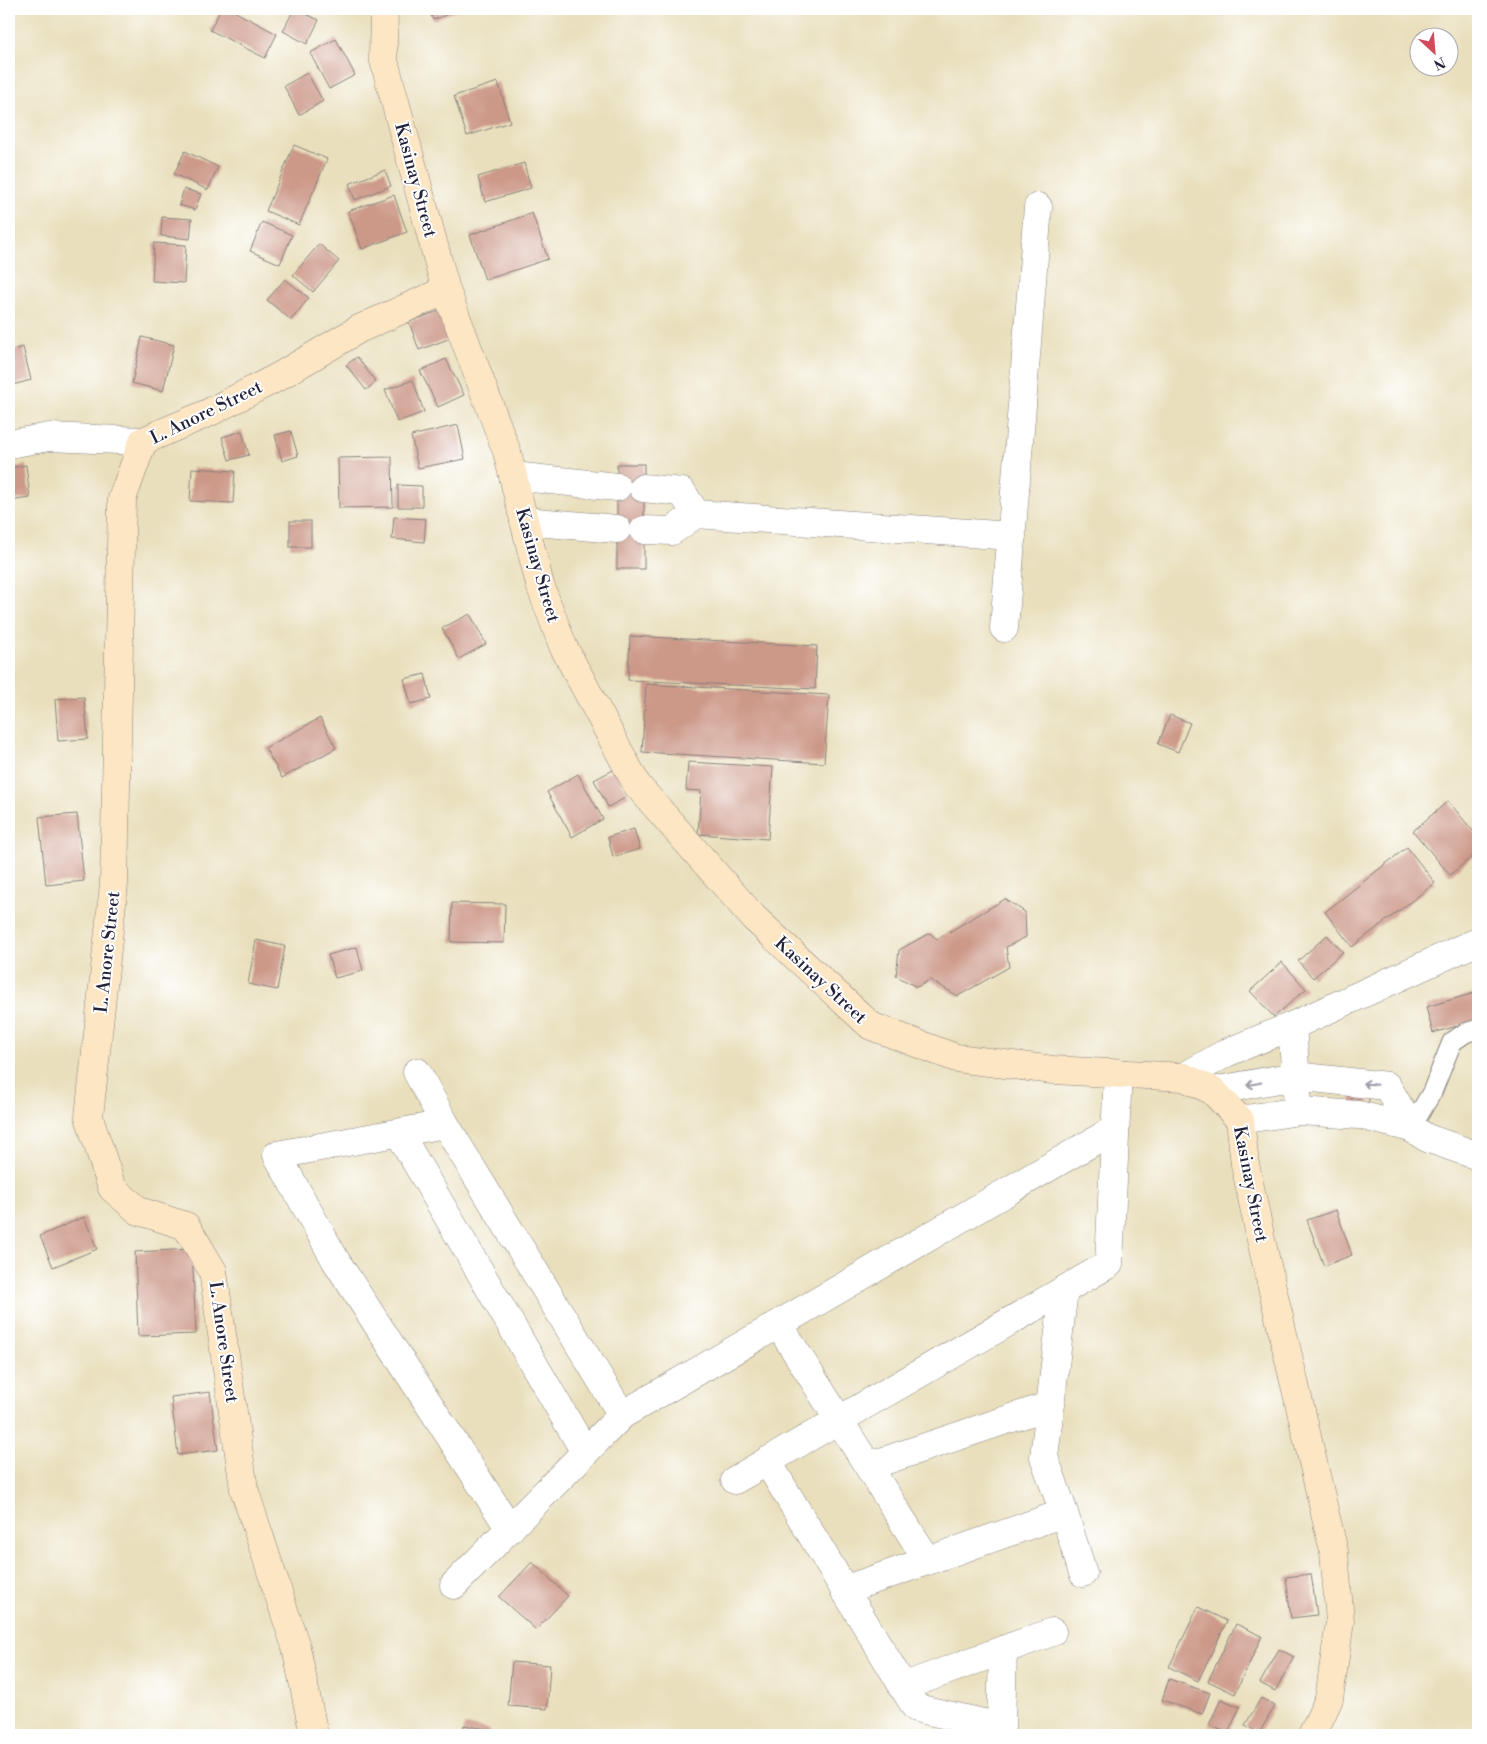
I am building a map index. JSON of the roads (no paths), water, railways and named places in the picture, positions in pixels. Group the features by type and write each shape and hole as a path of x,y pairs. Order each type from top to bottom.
{"street":[{"name":"Kasinay Street","path":"384,9 383,57 446,290 506,452 540,585 563,646 637,785 754,918 871,1026 956,1058 1053,1070 1184,1077 1213,1091 1240,1120 1245,1164 1261,1240 1334,1552 1340,1621 1329,1699 1312,1735"},
{"path":"1004,628 1038,207"},
{"name":"L. Anore Street","path":"314,1735 296,1647 244,1489 213,1271 186,1226 139,1211 112,1188 89,1117 114,884 122,499 143,442 208,413 270,381 359,329 446,290"},
{"path":"9,444 49,437 143,442"},
{"path":"513,476 617,487"},
{"path":"643,488 682,492 696,514"},
{"path":"644,530 672,532 696,514 1012,536"},
{"path":"524,521 617,529"},
{"path":"1184,1077 1226,1053 1292,1026 1478,942"},
{"path":"1292,1026 1299,1111"},
{"path":"417,1072 445,1124 622,1415"},
{"path":"735,1480 1109,1264 1118,1073"},
{"path":"1213,1091 1295,1076 1387,1086 1411,1128"},
{"path":"1240,1120 1299,1111 1359,1115 1411,1128 1427,1138 1478,1156"},
{"path":"445,1124 277,1154 336,1262 510,1529"},
{"path":"454,1585 622,1415 1115,1129"},
{"path":"398,1133 585,1452"},
{"path":"1064,1290 1044,1457 1083,1573"},
{"path":"779,1325 928,1561"},
{"path":"868,1466 1051,1405"},
{"path":"767,1461 916,1708 1001,1727 1003,1650"},
{"path":"844,1590 1064,1513"},
{"path":"902,1687 1052,1632"}],"lane":[{"path":"1411,1128 1432,1092 1452,1042 1466,1032 1478,1029"}]}
